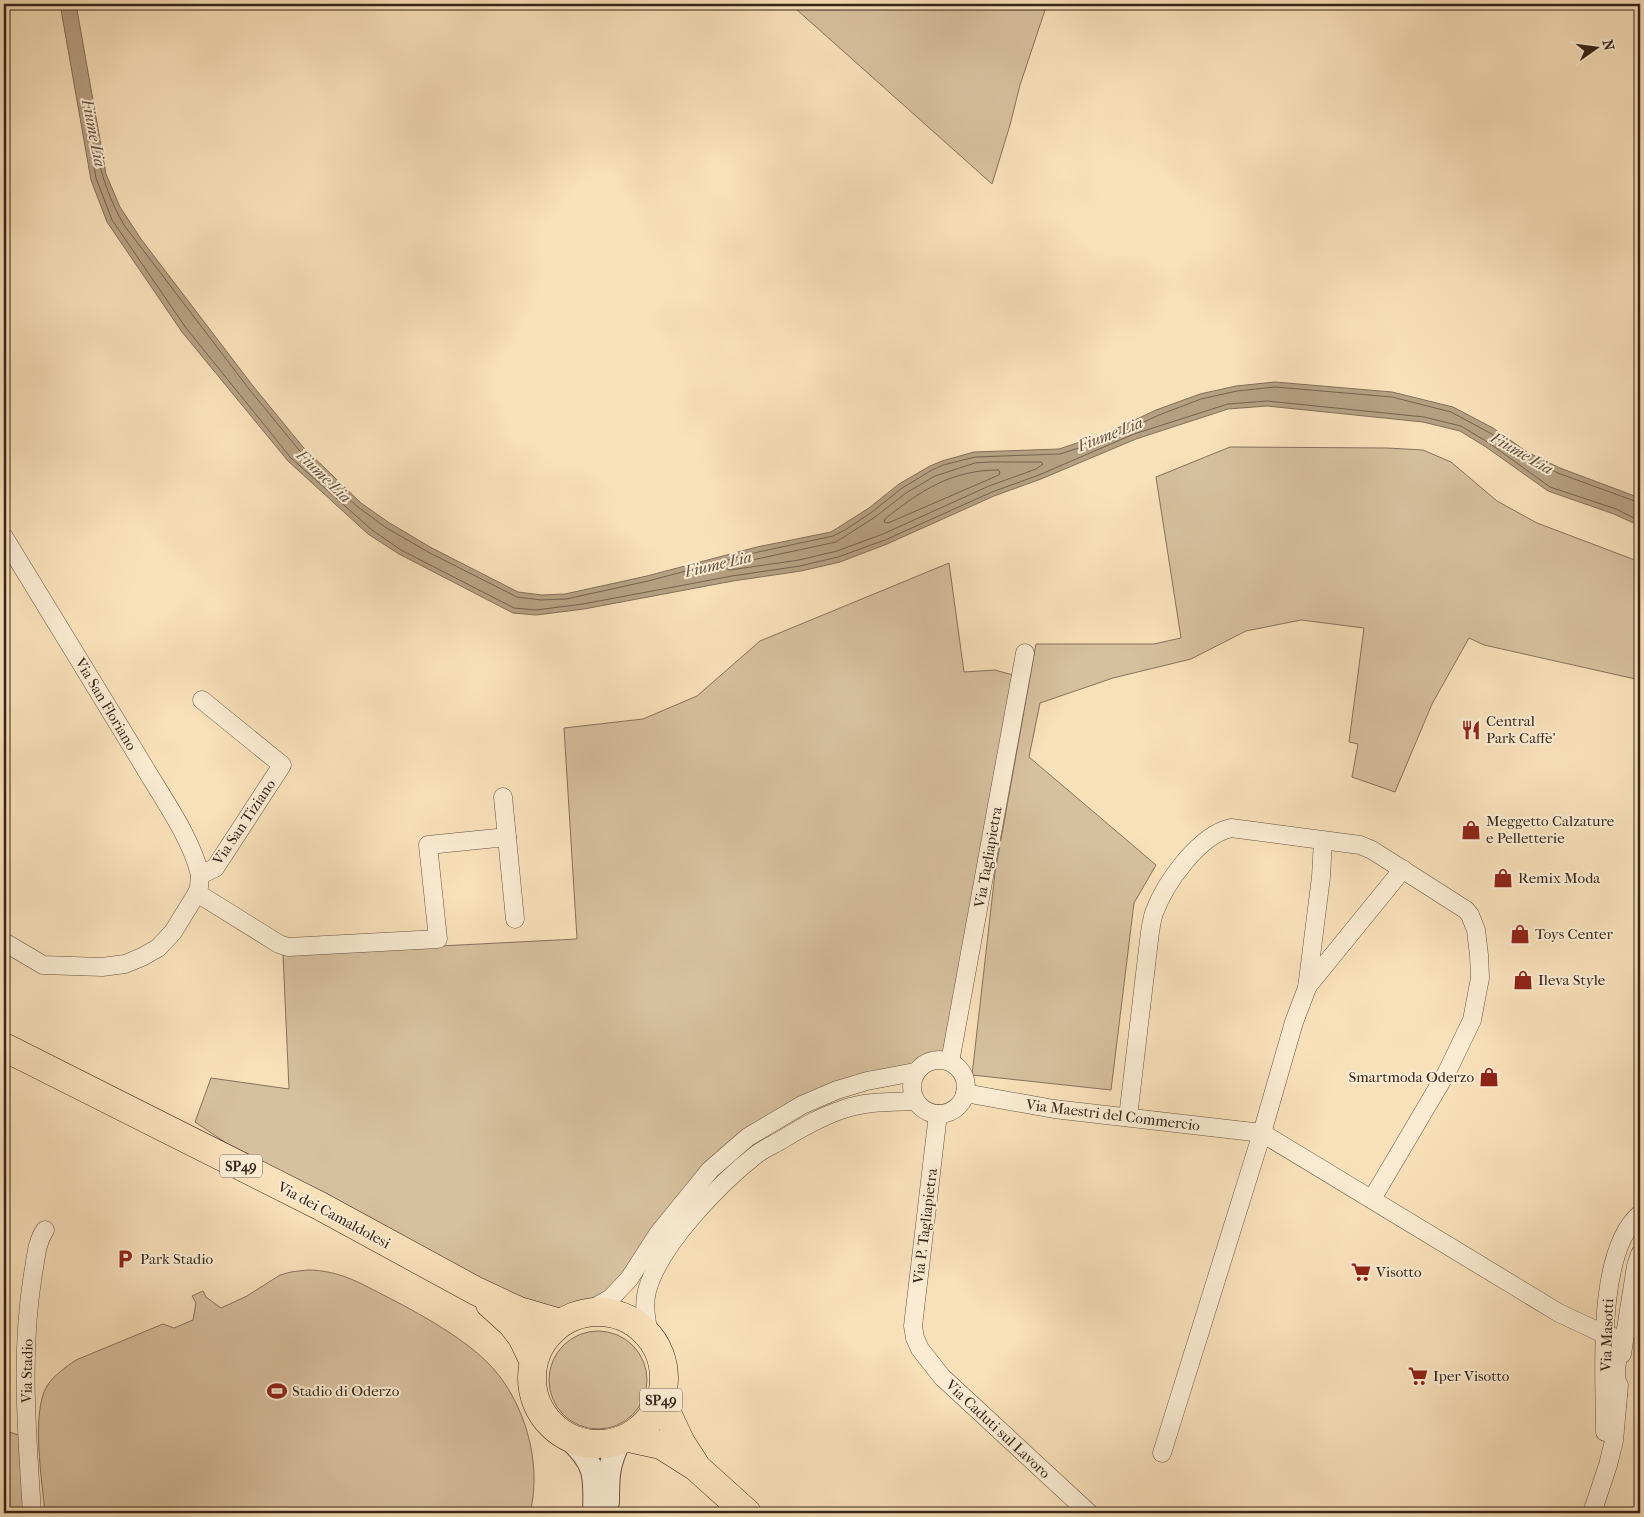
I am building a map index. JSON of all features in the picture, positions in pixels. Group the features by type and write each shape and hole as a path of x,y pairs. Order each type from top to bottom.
{"main road":[{"name":"Via dei Camaldolesi","path":"4,1047 311,1201 476,1291 519,1311 560,1323"},
{"name":"Via dei Camaldolesi","path":"476,1291 512,1324 522,1337 534,1360"},
{"name":"SP49","path":"603,1312 620,1316 637,1324 650,1336 658,1351 663,1367 664,1384 661,1400 653,1415 642,1428 624,1439 598,1445 577,1442 568,1438 559,1433 544,1419 535,1401 531,1380 534,1360 539,1346 548,1333 572,1316 585,1313 603,1312"},
{"name":"SP49","path":"661,1400 681,1443 696,1467"},
{"name":"SP49","path":"624,1439 661,1445 696,1467 747,1513"}],"street":[{"name":"Via San Floriano","path":"4,537 167,805 194,854 200,875"},
{"name":"Via Tagliapietra","path":"950,1062 1025,653"},
{"name":"Via San Tiziano","path":"4,942 43,965 102,967 125,964 142,957 158,948 172,932 197,893 200,875 215,868 282,765 202,700"},
{"path":"503,796 515,918"},
{"path":"1128,1117 1150,932 1154,913 1178,870 1208,840 1222,830 1231,828 1360,845 1372,850 1466,910 1476,930 1480,978 1472,1020 1464,1039 1434,1095 1372,1199"},
{"path":"197,893 279,944 288,947 438,939 428,845 506,837"},
{"path":"1162,1453 1306,988 1321,877 1323,841"},
{"path":"1306,988 1402,869"},
{"path":"934,1059 950,1062 958,1067 964,1075 965,1093 958,1106 946,1114 929,1113 915,1102 911,1087 915,1072 920,1066 934,1059"},
{"path":"585,1313 611,1298 629,1279 658,1234 710,1170 748,1137 802,1105 837,1090 867,1081 915,1072"},
{"name":"Via Maestri del Commercio","path":"965,1093 1054,1109 1262,1133"},
{"path":"650,1336 646,1313 647,1293 653,1273 674,1238 720,1186 758,1154 812,1122 845,1108 871,1102 915,1102"},
{"name":"Via P. Tagliapietra","path":"914,1338 913,1326 938,1114"},
{"path":"1262,1133 1560,1313 1606,1336 1617,1338 1619,1342 1616,1372 1618,1395"},
{"name":"Via Masotti","path":"1608,1465 1605,1438 1606,1336 1610,1278 1615,1254 1624,1233 1640,1214"},
{"name":"Via Stadio","path":"32,1513 27,1436 26,1366 31,1287 39,1239 44,1230"},
{"name":"Via Masotti","path":"1592,1513 1614,1441 1625,1335 1636,1266 1640,1254"},
{"name":"Via Caduti sul Lavoro","path":"914,1338 920,1349 942,1377 1089,1513"},
{"path":"568,1438 581,1449 593,1472 594,1513"},
{"path":"607,1513 609,1470 612,1457 624,1439"}],"shaded area":[{"path":"798,4 1047,4 1020,85 992,184 796,9"},
{"path":"1230,447 1423,450 1451,462 1497,501 1537,523 1640,562 1640,680 1484,645 1469,638 1432,704 1395,792 1352,777 1358,744 1349,742 1364,628 1301,620 1246,631 1191,659 1113,678 1040,703 1029,757 1156,865 1134,903 1111,1090 972,1075 995,873 1036,644 1154,644 1181,638 1156,477"},
{"path":"949,563 964,672 995,670 1020,677 946,1060 934,1059 920,1066 867,1081 748,1137 629,1279 585,1313 572,1316 560,1323 320,1206 195,1122 211,1078 289,1089 283,954 577,939 564,728 643,719 697,696 760,641"},
{"name":"Stadio di Oderzo","path":"307,1270 342,1276 374,1290 443,1328 478,1353 487,1362 511,1394 527,1432 534,1473 530,1513 45,1513 39,1447 40,1412 42,1398 47,1386 64,1368 76,1360 163,1324 174,1328 193,1320 196,1303 192,1296 203,1291 206,1297 221,1308 247,1296 280,1275"},
{"path":"598,1331 617,1335 633,1345 643,1361 647,1380 643,1399 633,1415 617,1425 598,1429 579,1425 563,1415 553,1399 549,1380 553,1361 563,1345 579,1335"},
{"path":"4,1430 21,1436 26,1513 4,1512"}],"water":[{"name":"Fiume Lia","path":"60,4 76,4 106,174 120,207 141,239 253,386 303,447 361,503 388,522 430,547 518,592 542,595 565,594 647,576 757,547 831,532 869,508 899,484 942,461 974,452 1059,449 1107,433 1156,410 1200,394 1236,386 1275,382 1392,392 1453,407 1493,428 1527,452 1560,468 1640,498 1640,526 1614,514 1548,491 1460,431 1423,422 1267,406 1228,409 1136,439 1041,479 994,496 887,544 840,562 801,571 733,581 584,609 536,615 513,613 399,554 368,534 288,461 182,332 107,222 91,180"}],"place":[{"name":"Central Park Caffe'","path":"1471,730"},
{"name":"Meggetto Calzature e Pelletterie","path":"1471,830"},
{"name":"Remix Moda","path":"1503,878"},
{"name":"Toys Center","path":"1520,934"},
{"name":"Ileva Style","path":"1523,980"},
{"name":"Smartmoda Oderzo","path":"1489,1077"},
{"name":"Park Stadio","path":"125,1259"},
{"name":"Visotto","path":"1361,1272"},
{"name":"Iper Visotto","path":"1418,1376"},
{"name":"Stadio di Oderzo","path":"277,1391"}]}
